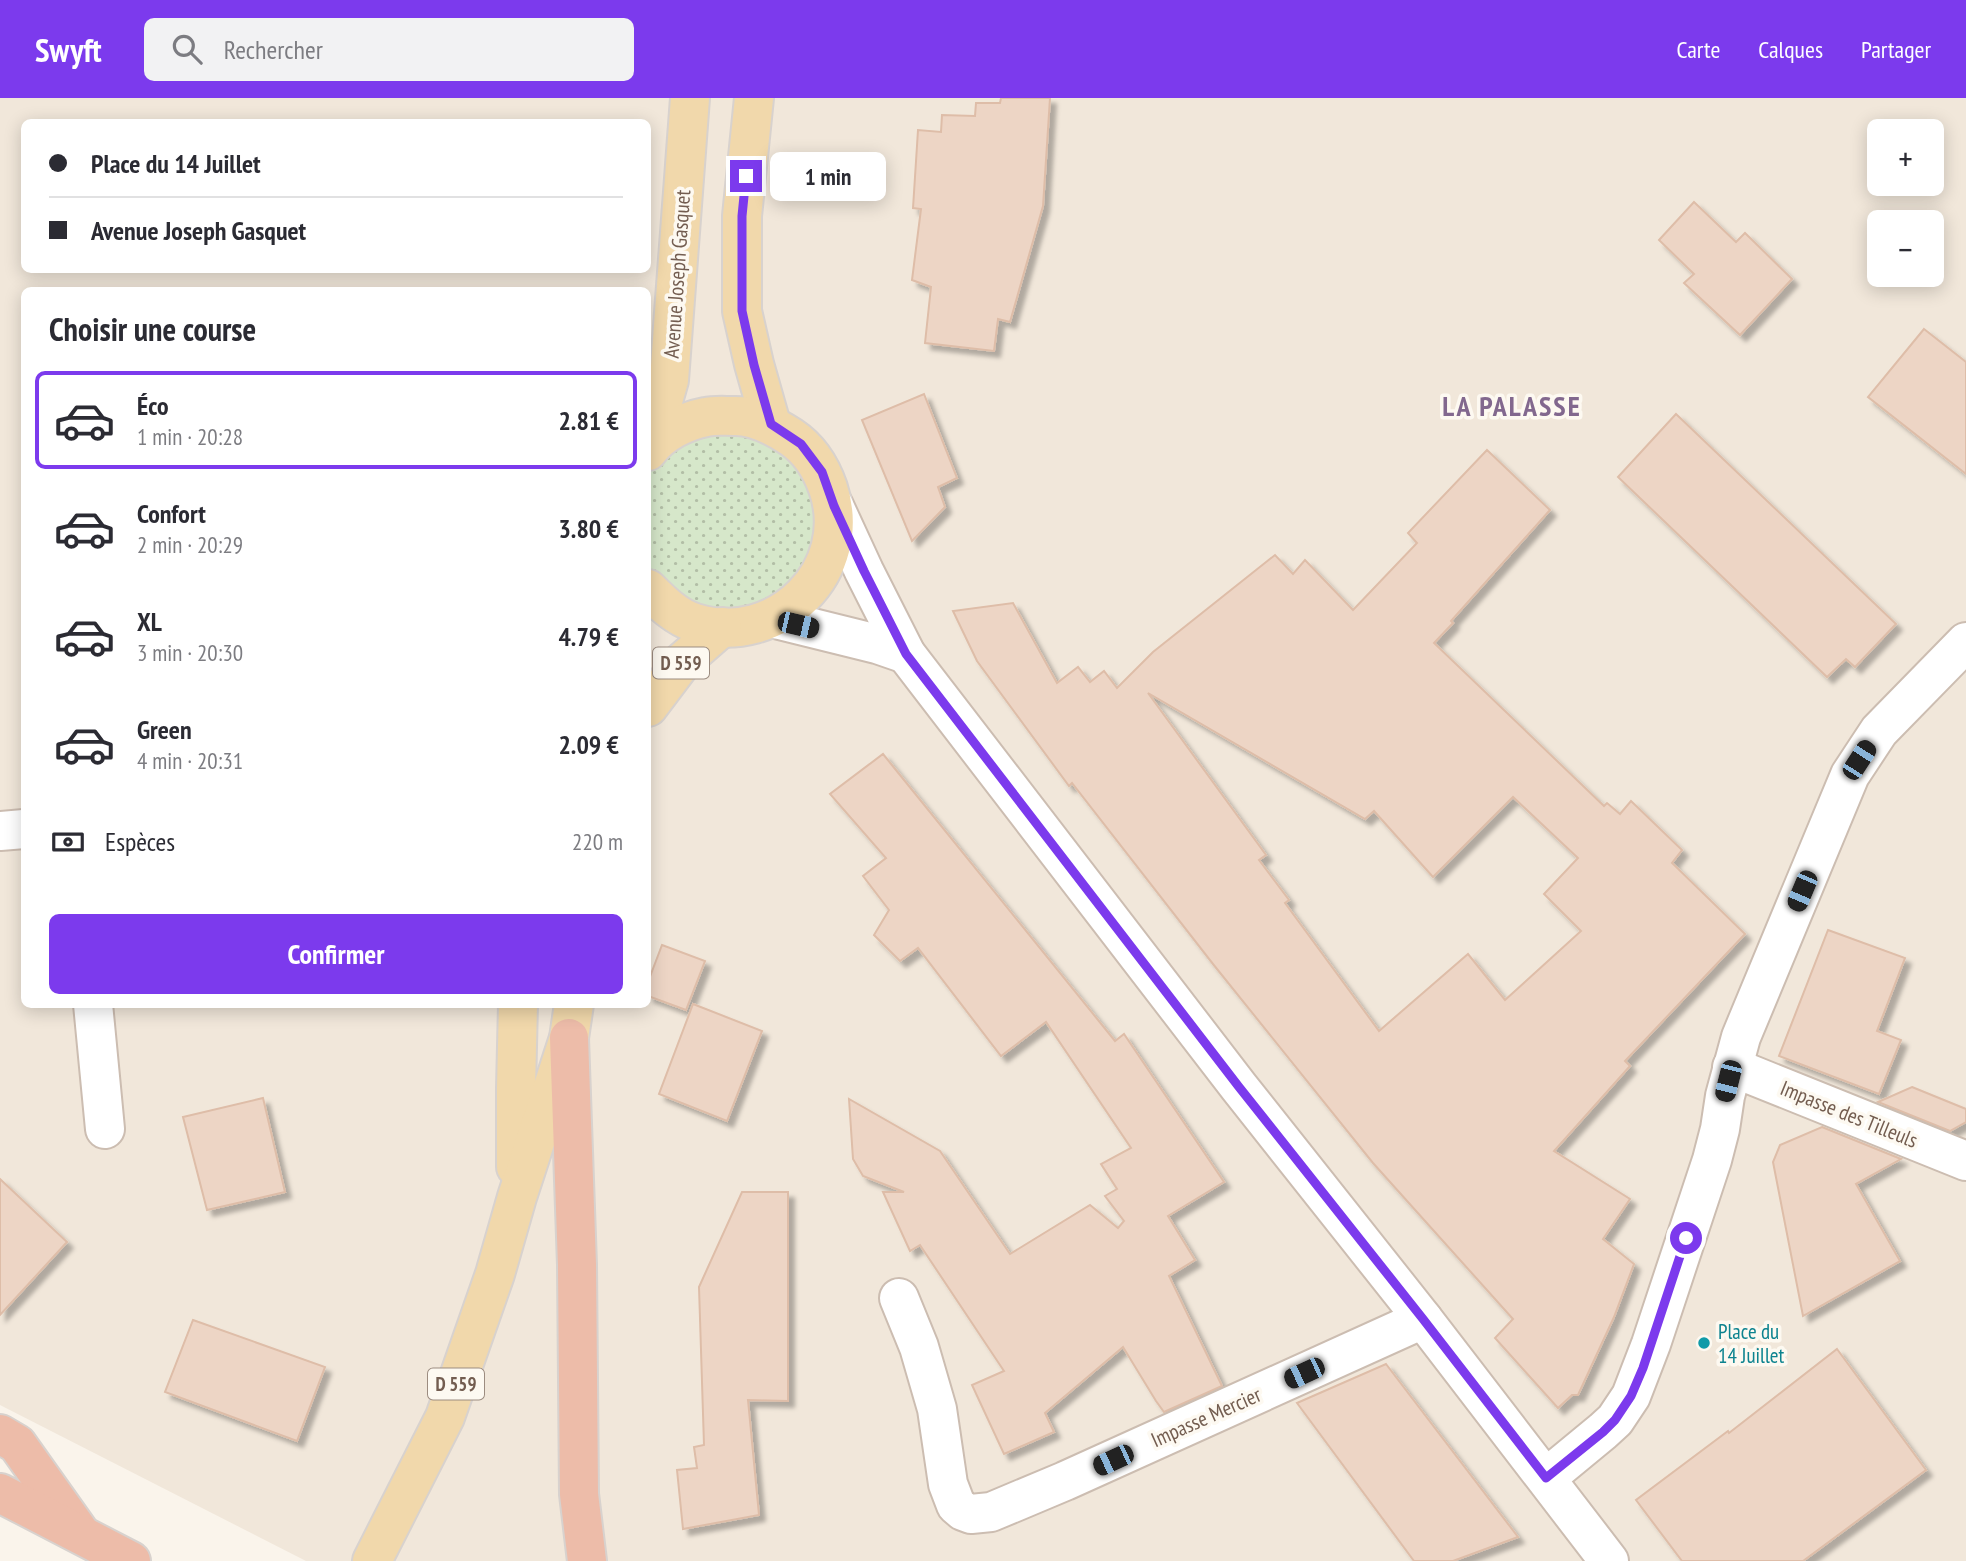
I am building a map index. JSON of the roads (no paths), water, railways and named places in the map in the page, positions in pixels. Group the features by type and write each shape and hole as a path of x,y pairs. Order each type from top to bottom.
{"highway":[{"path":"571,1021 579,1494 587,1561"},
{"path":"0,1434 17,1444 81,1535"},
{"path":"0,1493 131,1561"}],"main road":[{"name":"Avenue Joseph Gasquet","path":"651,442 669,380 690,98"},
{"path":"754,98 742,216 742,311 771,424"},
{"path":"687,151 748,156"},
{"path":"651,447 676,427 707,416 740,415 771,424 801,444 808,453 822,472 834,506 833,541 821,573 800,600 772,618 747,626 722,627 694,623 668,609 651,592"},
{"name":"D 559","path":"651,703 682,662 722,627"},
{"name":"D 559","path":"517,1197 518,1008"},
{"name":"D 559","path":"372,1561 445,1418 495,1274 571,1021"}],"street":[{"path":"834,506 906,654 1609,1561"},
{"path":"772,618 877,644 906,654"},
{"path":"1546,1478 1603,1432 1615,1420 1631,1396 1712,1160 1741,1037 1850,775 1880,731 1966,642"},
{"path":"0,831 21,828"},
{"path":"93,1008 105,1129"},
{"name":"Impasse des Tilleuls","path":"1732,1067 1966,1161"},
{"name":"Impasse Mercier","path":"899,1298 919,1347 937,1409 948,1484 956,1505 971,1514 991,1512 1065,1481 1423,1319"}],"place":[{"name":"Place du 14 Juillet","path":"1704,1343"}],"district":[{"name":"LA PALASSE","path":"1512,405"}]}
